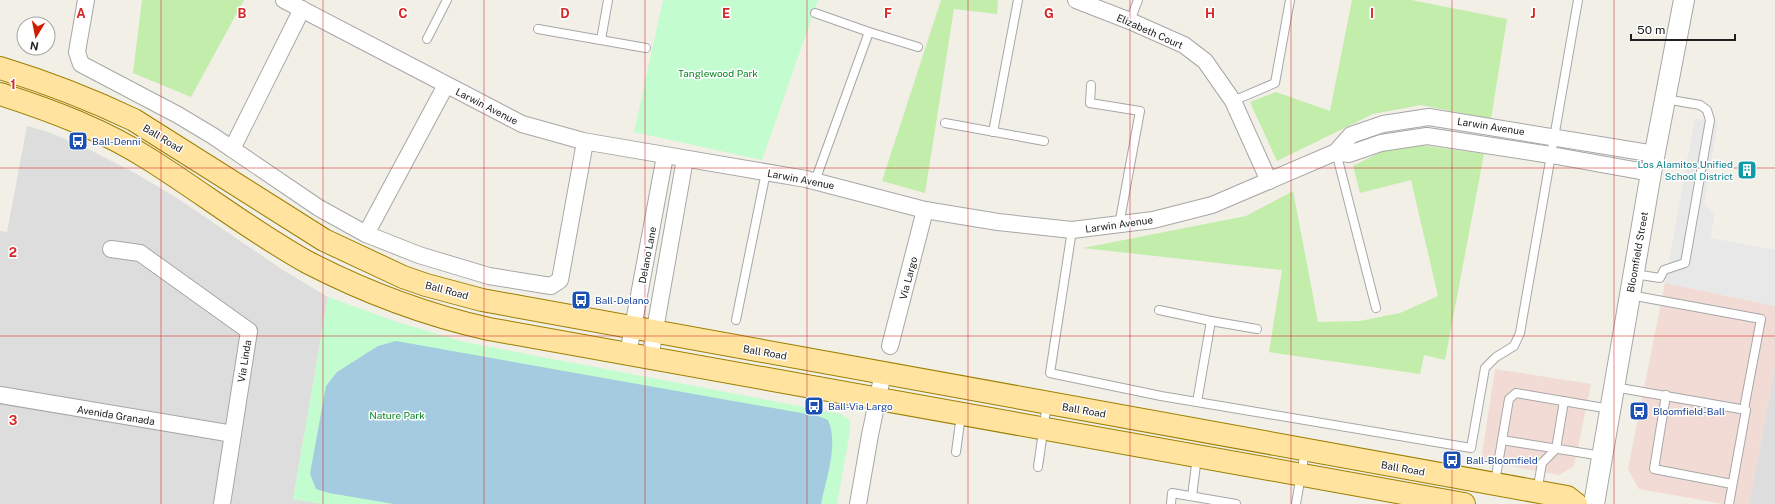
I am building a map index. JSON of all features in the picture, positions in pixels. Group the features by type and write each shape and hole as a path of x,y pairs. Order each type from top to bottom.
{"main road":[{"name":"Ball Road","path":"0,68 58,87 134,120 284,216 324,240 352,254 411,279 482,300 1305,451 1567,497 1576,504"},
{"path":"0,94 61,115 115,140 151,160 268,238 340,278 400,303 454,321 489,329 961,415 1464,504"},
{"path":"340,278 352,254"}],"street":[{"path":"86,0 77,52 81,64 178,115 232,149 319,208 366,234 419,255 489,276 551,286 560,280 585,142"},
{"name":"Elizabeth Court","path":"1076,0 1130,21 1184,45 1205,62 1233,101 1269,181"},
{"name":"Bloomfield Street","path":"1594,504 1651,173 1684,0"},
{"name":"Larwin Avenue","path":"287,1 522,124 585,142 815,181 925,210 998,222 1072,230 1153,220 1212,205 1269,181 1336,152 1351,135 1383,124 1429,117 1554,136 1655,154"},
{"path":"232,149 302,9"},
{"path":"366,234 446,85"},
{"name":"Larwin Avenue","path":"1336,152 1349,154 1380,143 1427,136 1552,155 1651,173"},
{"name":"Delano Lane","path":"628,354 665,156"},
{"name":"Delano Lane","path":"650,358 685,159"},
{"name":"Via Largo","path":"890,346 925,210"},
{"name":"Via Linda","path":"111,249 140,253 249,331 222,504"},
{"path":"858,504 882,373"},
{"name":"Avenida Granada","path":"0,395 233,434"}],"lane":[{"path":"428,39 447,0"},
{"path":"601,40 608,0"},
{"path":"994,132 1018,0"},
{"path":"1130,21 1138,0"},
{"path":"1233,101 1275,83 1290,0"},
{"path":"1072,230 1050,373 1197,402 1470,448 1485,368 1496,357 1514,346 1520,333 1578,0"},
{"path":"815,13 918,47"},
{"path":"538,29 646,48"},
{"path":"815,181 869,32"},
{"path":"1091,85 1090,103 1140,111 1119,225"},
{"path":"1633,274 1660,278 1664,270 1685,263 1710,120 1707,110 1700,105 1665,99"},
{"path":"945,123 1044,141"},
{"path":"1336,152 1376,308"},
{"path":"736,320 766,172"},
{"path":"1630,295 1761,319 1744,409 1729,504"},
{"path":"1159,310 1256,330"},
{"path":"1197,402 1211,321"},
{"path":"1614,387 1744,409"},
{"path":"1494,484 1509,399 1516,393 1610,409"},
{"path":"1666,395 1654,469 1732,484"},
{"path":"1537,492 1542,463 1556,449 1564,401"},
{"path":"1038,467 1047,403"},
{"path":"956,452 961,415"},
{"path":"1502,440 1602,456"},
{"path":"1296,504 1305,451"},
{"path":"1192,496 1197,457"},
{"path":"1171,504 1172,493 1236,504"}],"shaded area":[{"path":"1695,118 1718,122 1704,204 1714,215 1711,238 1775,250 1775,306 1665,283"},
{"path":"27,126 51,133 90,150 133,172 177,198 286,272 328,297 293,499 323,504 0,504 0,231 7,232"},
{"path":"1665,283 1775,306 1775,367 1749,504 1724,504 1639,489 1628,469"},
{"path":"1775,367 1775,504 1749,504"},
{"path":"1495,369 1591,384 1574,466 1559,475 1481,461"}],"green space":[{"path":"142,0 244,0 191,97 133,73"},
{"name":"Tanglewood Park","path":"663,0 818,0 762,160 634,132"},
{"path":"941,0 998,0 997,14 954,9 925,193 882,181"},
{"path":"1352,0 1411,0 1507,19 1491,119 1421,105 1373,114 1277,161 1250,102 1276,92 1330,111"},
{"path":"1421,145 1484,154 1445,360 1424,355 1420,374 1269,352 1282,270 1083,248 1246,216 1293,191 1318,322 1360,321 1400,313 1438,296 1411,180 1360,193 1353,166 1385,150"},
{"name":"Nature Park","path":"328,297 397,322 464,342 841,414 850,420 850,431 837,504 323,504 293,499"}],"water":[{"name":"Nature Park","path":"396,341 818,416 828,420 832,440 832,451 821,504 394,504 329,493 316,489 310,474 326,386 337,372 378,346"}],"place":[{"name":"Ball-Denni","path":"78,141"},
{"name":"Los Alamitos Unified School District","path":"1747,170"},
{"name":"Ball-Delano","path":"581,300"},
{"name":"Ball-Via Largo","path":"814,406"},
{"name":"Bloomfield-Ball","path":"1639,411"},
{"name":"Ball-Bloomfield","path":"1452,460"}]}
